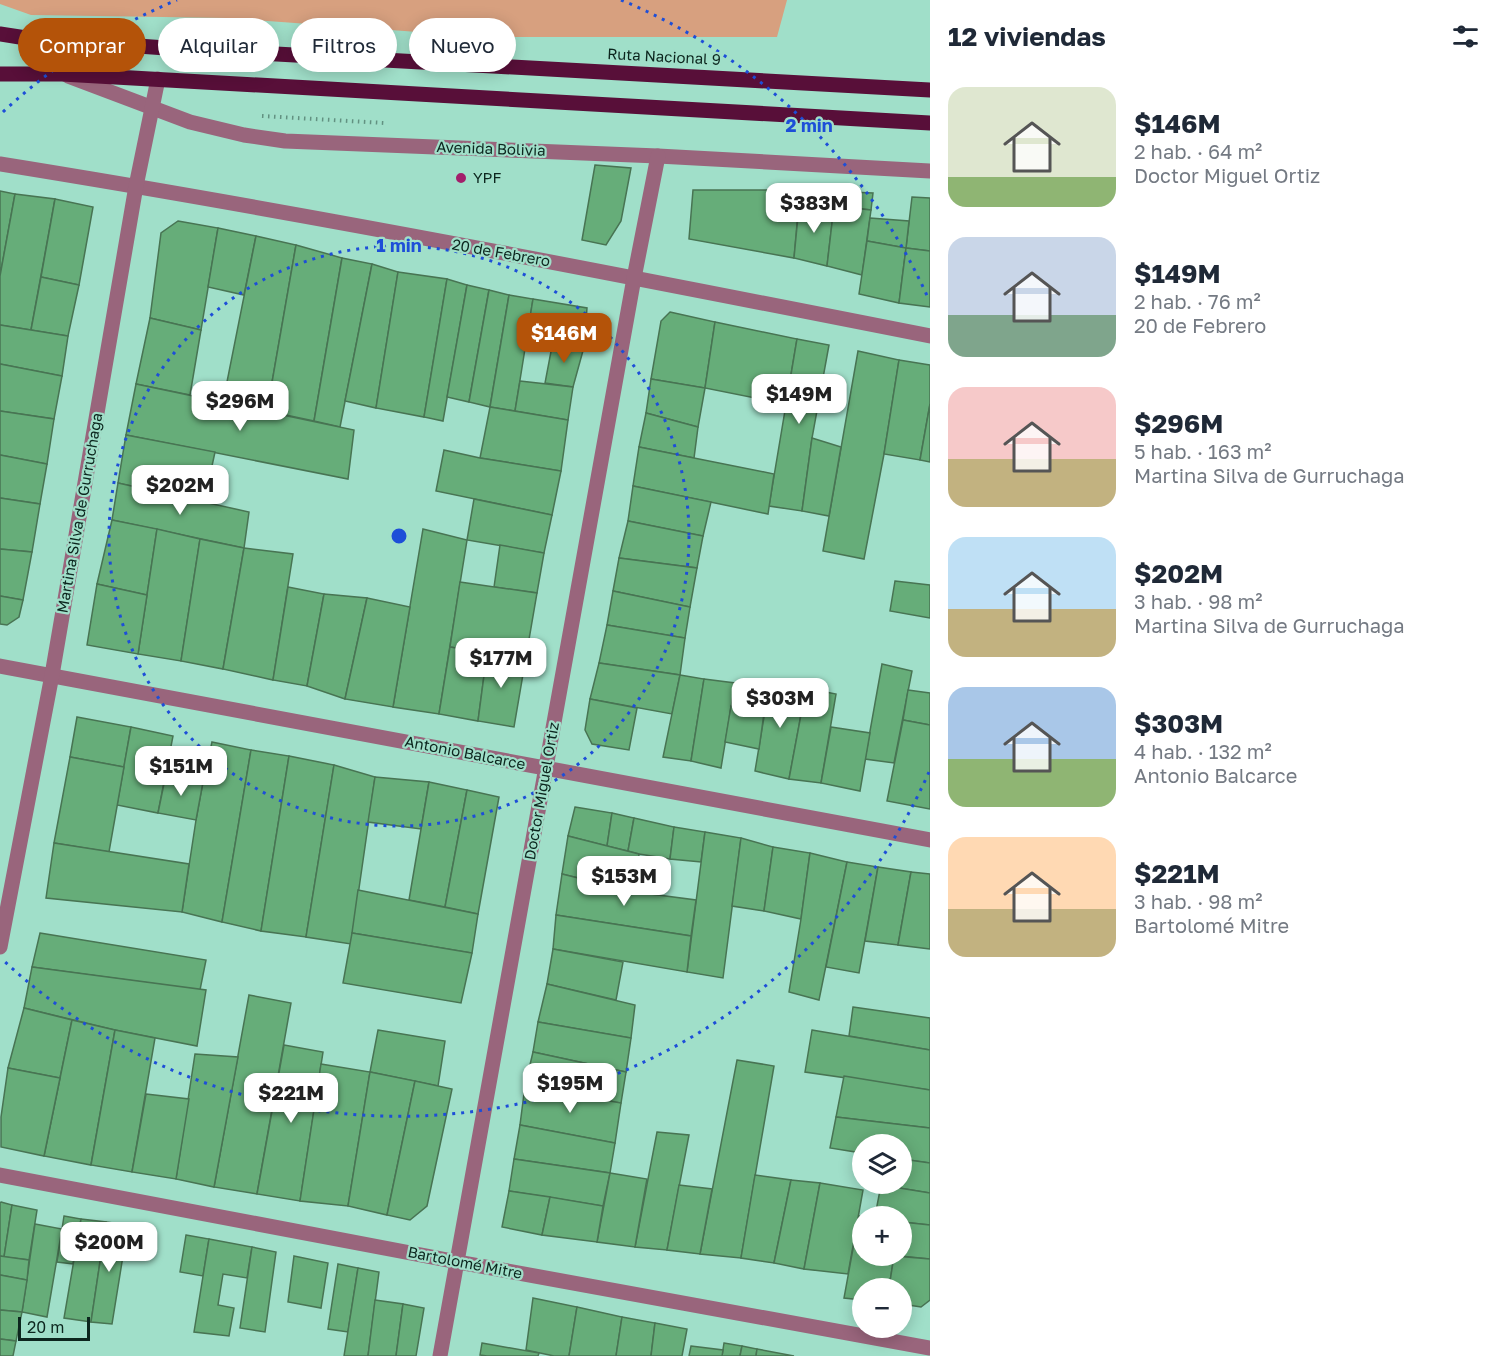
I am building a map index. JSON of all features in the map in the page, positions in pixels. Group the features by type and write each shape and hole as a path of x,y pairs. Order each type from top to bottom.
{"main road":[{"name":"Ruta Nacional 9","path":"0,34 26,38 166,48 930,90"},
{"path":"0,74 62,74 158,79 930,123"}],"street":[{"name":"Avenida Bolivia","path":"62,74 190,122 244,135 285,141 658,156 930,171"},
{"name":"Martina Silva de Gurruchaga","path":"0,947 52,675 135,186 158,79"},
{"name":"Doctor Miguel Ortiz","path":"440,1356 634,278 658,156"},
{"name":"20 de Febrero","path":"0,165 135,186 634,278 930,336"},
{"name":"Antonio Balcarce","path":"0,666 930,840"},
{"name":"Bartolomé Mitre","path":"0,1175 930,1348"}],"shaded area":[{"path":"0,0 787,0 777,37 516,37 516,18 409,18 409,31 397,30 397,18 291,18 291,23 279,22 279,18 31,15 0,4"}],"building":[{"path":"595,165 631,168 621,221 606,245 582,240"},
{"path":"693,190 800,190 794,258 689,239"},
{"path":"800,190 873,193 871,210 834,206 799,206"},
{"path":"0,191 15,194 0,276"},
{"path":"15,194 55,199 31,330 0,325 0,276"},
{"path":"912,197 930,198 930,251 906,248"},
{"path":"55,199 93,207 79,285 41,277"},
{"path":"799,206 834,206 827,266 794,258"},
{"path":"834,206 871,210 862,275 827,266"},
{"path":"870,218 909,221 906,248 867,241"},
{"path":"178,221 218,228 201,330 150,318 161,233"},
{"path":"218,228 256,236 244,295 208,287"},
{"path":"256,236 296,245 267,411 223,402"},
{"path":"867,241 906,248 899,303 859,294"},
{"path":"296,245 342,258 314,421 267,411"},
{"path":"906,248 930,251 930,307 899,303"},
{"path":"342,258 372,264 340,427 314,421"},
{"path":"372,264 398,272 376,408 345,401"},
{"path":"398,272 447,279 424,417 376,408"},
{"path":"41,277 79,285 68,336 31,330"},
{"path":"447,279 467,285 443,421 424,417"},
{"path":"467,285 489,290 469,402 447,397"},
{"path":"489,290 509,295 490,407 469,402"},
{"path":"509,295 533,299 515,411 490,407"},
{"path":"533,299 587,308 584,347 527,336"},
{"path":"670,312 715,322 705,388 651,379 661,321"},
{"path":"150,318 201,330 190,395 136,384"},
{"path":"715,322 797,339 786,404 705,388"},
{"path":"0,325 68,336 62,376 0,364"},
{"path":"797,339 829,345 812,438 802,511 769,506"},
{"path":"553,341 584,347 573,387 545,383"},
{"path":"858,351 899,360 864,559 823,551"},
{"path":"899,360 930,365 930,404 920,460 884,454"},
{"path":"0,364 62,376 54,419 0,411"},
{"path":"651,379 705,388 698,427 646,413"},
{"path":"520,381 573,387 568,420 515,411"},
{"path":"136,384 354,430 348,479 126,435"},
{"path":"930,404 930,462 920,460"},
{"path":"490,407 568,420 561,471 480,458"},
{"path":"0,411 54,419 47,464 0,455"},
{"path":"646,413 698,427 694,458 639,447"},
{"path":"126,435 215,452 204,503 118,483"},
{"path":"812,438 841,447 829,516 802,511"},
{"path":"639,447 774,474 768,514 633,486"},
{"path":"444,450 561,471 552,515 436,491"},
{"path":"0,455 47,464 40,504 0,498"},
{"path":"118,483 249,512 244,548 112,520"},
{"path":"633,486 711,502 703,536 628,521"},
{"path":"0,498 40,504 32,552 0,549"},
{"path":"474,499 552,515 544,553 467,540"},
{"path":"112,520 157,529 147,595 97,584"},
{"path":"628,521 703,536 697,568 619,558"},
{"path":"157,529 200,539 181,661 138,654"},
{"path":"423,529 467,540 439,714 393,707"},
{"path":"200,539 244,548 223,669 181,661"},
{"path":"500,545 544,553 537,593 494,587"},
{"path":"244,548 293,554 273,680 223,669"},
{"path":"0,549 32,552 23,600 0,596"},
{"path":"619,558 697,568 690,607 613,591"},
{"path":"895,581 930,585 930,618 890,611"},
{"path":"460,582 537,593 526,657 450,647"},
{"path":"97,584 147,595 138,654 87,645"},
{"path":"288,587 324,594 307,686 273,680"},
{"path":"613,591 690,607 685,638 607,625"},
{"path":"324,594 367,598 345,699 307,686"},
{"path":"0,596 23,600 19,617 7,625 0,624"},
{"path":"367,598 410,607 393,707 345,699"},
{"path":"607,625 685,638 680,675 599,663"},
{"path":"450,647 487,653 478,721 439,714"},
{"path":"487,653 526,657 514,727 478,721"},
{"path":"599,663 680,675 672,714 590,699"},
{"path":"882,664 912,671 894,763 865,759"},
{"path":"680,675 704,679 691,761 663,757"},
{"path":"704,679 735,683 721,768 691,761"},
{"path":"770,681 806,688 789,779 755,771"},
{"path":"806,688 836,694 821,783 789,779"},
{"path":"908,690 930,693 930,725 903,720"},
{"path":"590,699 637,708 629,750 592,744 585,730"},
{"path":"731,706 764,713 759,749 725,742"},
{"path":"77,717 131,727 124,767 70,757"},
{"path":"903,720 930,725 930,809 887,801"},
{"path":"131,727 173,736 158,813 117,805"},
{"path":"831,727 870,733 860,791 821,783"},
{"path":"212,742 251,750 222,922 182,912 196,820"},
{"path":"251,750 289,756 261,931 222,922"},
{"path":"289,756 334,765 306,937 261,931"},
{"path":"70,757 124,767 109,852 54,843"},
{"path":"334,765 375,777 351,944 306,937"},
{"path":"166,774 203,782 196,820 158,813"},
{"path":"375,777 429,782 421,829 368,822"},
{"path":"429,782 467,790 445,907 409,900"},
{"path":"467,790 499,797 478,914 445,907"},
{"path":"575,807 612,813 607,846 568,836"},
{"path":"612,813 634,818 628,851 607,846"},
{"path":"634,818 674,827 670,859 628,851"},
{"path":"674,827 705,832 701,862 670,859"},
{"path":"705,832 741,838 723,978 687,972"},
{"path":"568,836 639,854 635,892 562,874"},
{"path":"741,838 773,847 764,911 732,906"},
{"path":"54,843 189,864 182,912 46,898"},
{"path":"773,847 810,853 801,919 764,911"},
{"path":"810,853 847,862 819,1000 789,992"},
{"path":"847,862 878,867 859,973 826,967"},
{"path":"878,867 911,872 898,945 865,941"},
{"path":"911,872 930,874 930,949 898,945"},
{"path":"562,874 635,892 696,900 691,936 556,915"},
{"path":"358,890 478,914 472,953 352,933"},
{"path":"556,915 691,936 687,972 553,949"},
{"path":"40,933 206,960 200,990 32,967"},
{"path":"352,933 472,953 461,1003 343,983"},
{"path":"553,949 623,962 616,1000 547,984"},
{"path":"32,967 206,990 197,1046 115,1030 24,1008"},
{"path":"547,984 635,1005 631,1038 538,1022"},
{"path":"249,995 291,1003 257,1194 214,1187"},
{"path":"853,1007 930,1018 930,1050 849,1036"},
{"path":"24,1008 72,1020 60,1078 8,1068"},
{"path":"72,1020 115,1030 91,1165 44,1156"},
{"path":"538,1022 631,1038 626,1072 533,1052"},
{"path":"115,1030 155,1038 132,1172 91,1165"},
{"path":"378,1030 445,1041 438,1086 370,1072"},
{"path":"812,1030 930,1050 930,1090 805,1072"},
{"path":"284,1045 323,1052 300,1201 257,1194"},
{"path":"533,1052 626,1072 621,1103 525,1086"},
{"path":"195,1054 238,1057 214,1187 176,1179"},
{"path":"737,1060 774,1066 741,1258 700,1254"},
{"path":"321,1064 370,1072 348,1206 300,1201"},
{"path":"8,1068 60,1078 44,1156 1,1147 1,1117"},
{"path":"370,1072 415,1081 387,1215 348,1206"},
{"path":"844,1076 930,1090 930,1128 836,1117"},
{"path":"415,1081 452,1089 427,1206 410,1220 387,1215"},
{"path":"525,1086 621,1103 615,1143 520,1125"},
{"path":"146,1094 189,1099 176,1179 132,1172"},
{"path":"836,1117 930,1128 930,1163 912,1160 912,1134 852,1134 852,1151 830,1148"},
{"path":"520,1125 615,1143 610,1173 514,1159"},
{"path":"657,1132 689,1135 667,1250 635,1247"},
{"path":"514,1159 610,1173 603,1206 509,1191"},
{"path":"912,1160 930,1163 930,1193 912,1190"},
{"path":"610,1173 647,1179 635,1247 597,1242"},
{"path":"755,1175 791,1180 774,1263 741,1258"},
{"path":"791,1180 820,1183 804,1269 774,1263"},
{"path":"820,1183 852,1188 852,1194 862,1194 860,1206 852,1206 852,1252 848,1274 804,1269"},
{"path":"679,1185 712,1189 700,1254 667,1250"},
{"path":"912,1190 930,1193 930,1225 912,1223 912,1206 877,1206 879,1194 912,1194"},
{"path":"509,1191 550,1197 542,1235 502,1227"},
{"path":"550,1197 603,1206 597,1242 542,1235"},
{"path":"1,1202 12,1205 4,1257 0,1256"},
{"path":"12,1205 37,1210 29,1260 4,1257"},
{"path":"64,1216 81,1219 73,1264 57,1262"},
{"path":"81,1219 106,1222 91,1322 64,1318"},
{"path":"106,1222 128,1225 112,1324 91,1322"},
{"path":"912,1223 930,1225 930,1259 912,1257"},
{"path":"35,1224 62,1229 47,1317 22,1312"},
{"path":"186,1235 209,1239 203,1276 180,1272"},
{"path":"209,1239 252,1247 247,1278 223,1274 218,1305 234,1308 229,1336 194,1332"},
{"path":"252,1247 276,1252 265,1332 240,1328"},
{"path":"852,1254 852,1266 892,1266 891,1278 852,1278 852,1299 844,1298"},
{"path":"0,1256 29,1260 27,1280 0,1275"},
{"path":"294,1256 328,1263 321,1308 288,1302"},
{"path":"912,1258 930,1259 930,1300 921,1307 912,1306 912,1278 891,1278 892,1266 912,1266"},
{"path":"338,1264 358,1268 348,1332 328,1329"},
{"path":"358,1268 379,1272 368,1356 344,1356"},
{"path":"0,1275 27,1280 22,1312 0,1310"},
{"path":"533,1298 577,1307 569,1356 554,1356 526,1350"},
{"path":"375,1300 403,1304 396,1356 368,1356"},
{"path":"403,1304 424,1308 416,1356 396,1356"},
{"path":"577,1307 622,1317 616,1356 569,1356"},
{"path":"0,1310 22,1312 16,1341 0,1339"},
{"path":"622,1317 655,1323 651,1356 616,1356"},
{"path":"655,1323 687,1329 682,1356 651,1356"},
{"path":"0,1339 16,1341 13,1356 0,1356"},
{"path":"482,1343 539,1353 538,1356 480,1355"},
{"path":"724,1343 742,1346 740,1356 722,1356"},
{"path":"691,1346 723,1350 722,1356 689,1356"},
{"path":"742,1346 757,1349 756,1356 740,1356"},
{"path":"757,1349 794,1356 756,1356"}],"place":[{"name":"YPF","path":"461,178"}]}
